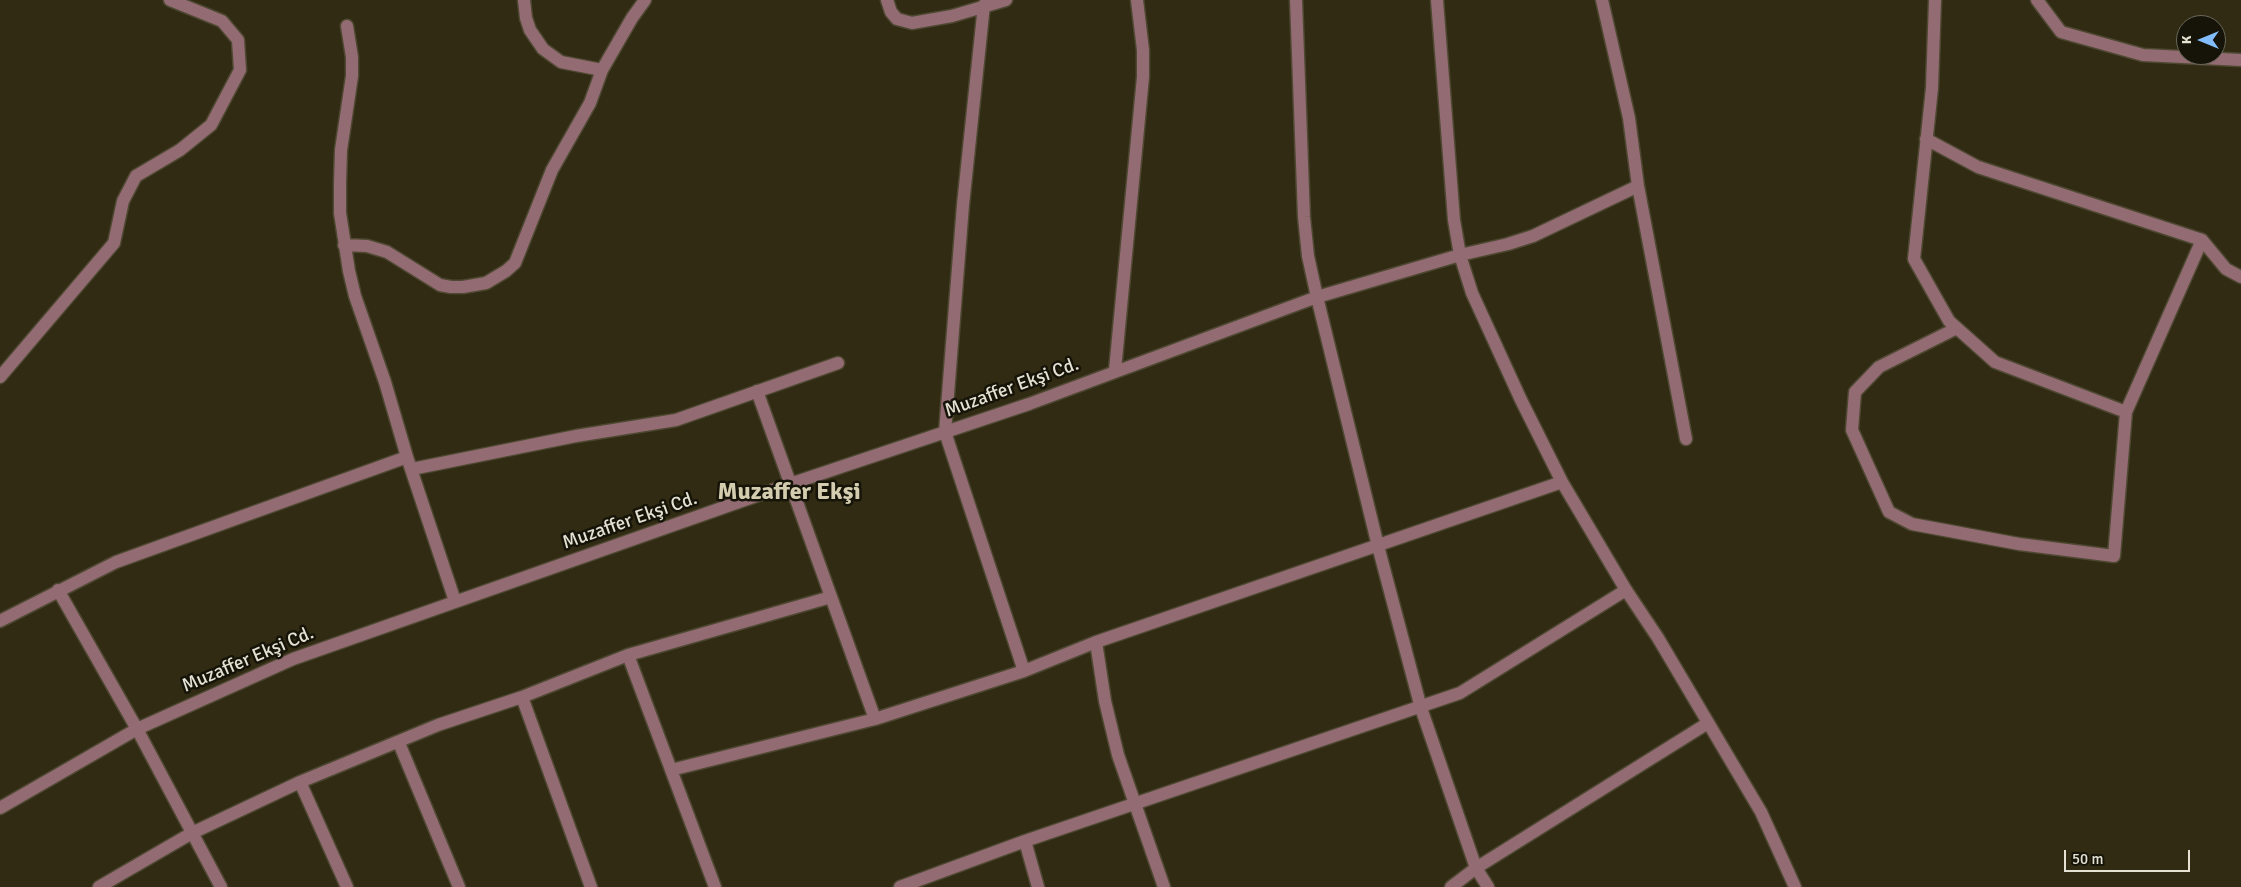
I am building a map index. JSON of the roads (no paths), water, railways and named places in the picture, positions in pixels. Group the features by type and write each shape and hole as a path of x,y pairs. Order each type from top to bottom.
{"street":[{"path":"0,377 114,243 123,201 136,176 180,150 211,125 240,70 238,40 222,21 170,0"},
{"path":"524,0 526,18 530,30 543,49 561,62 602,70"},
{"path":"344,245 367,246 388,252 440,285 475,286 502,274 515,263 552,170 590,103 602,70 632,18 645,0"},
{"path":"888,0 891,12 898,19 912,23 952,16 1006,0"},
{"path":"1115,370 1143,77 1143,50 1137,0"},
{"path":"1296,0 1304,217 1308,256 1317,298 1378,546 1421,708 1476,868 1488,887"},
{"path":"1437,0 1454,220 1460,255 1472,293 1521,400 1562,482 1626,590 1658,638 1761,812 1794,887"},
{"path":"1602,0 1630,118 1638,186 1686,439"},
{"path":"1935,0 1932,88 1914,259 1949,321 1995,362 2126,412"},
{"path":"2037,0 2061,32 2143,55 2241,60"},
{"path":"984,5 963,205 945,432 1024,671"},
{"path":"347,26 352,57 352,76 341,150 340,193 344,245 355,296 385,382 407,457 455,601"},
{"path":"1926,139 1978,167 2202,240 2226,269 2241,277"},
{"name":"Muzaffer Ekşi Cd.","path":"0,808 137,729 293,660 455,601 790,484 1029,404 1115,370 1317,298 1460,255 1533,236 1638,186"},
{"path":"1957,328 1878,367 1855,392 1852,430 1889,512 1912,524 2019,544 2114,556 2126,412 2202,240"},
{"path":"412,469 576,436 676,420 838,363"},
{"path":"757,391 875,719"},
{"path":"0,621 116,562 407,457"},
{"path":"671,770 875,719 1024,671 1096,642 1562,482"},
{"path":"58,590 137,729 221,887"},
{"path":"900,887 1025,841 1460,694 1626,590"},
{"path":"101,887 192,833 300,782 399,743 438,725 522,697 628,655 831,597"},
{"path":"1096,642 1111,730 1164,887"},
{"path":"628,655 714,887"},
{"path":"522,697 591,887"},
{"path":"1451,887 1476,868 1708,723"},
{"path":"399,743 459,887"},
{"path":"300,782 347,887"},
{"path":"1025,841 1038,887"}],"district":[{"name":"Muzaffer Ekşi","path":"789,493"}]}
